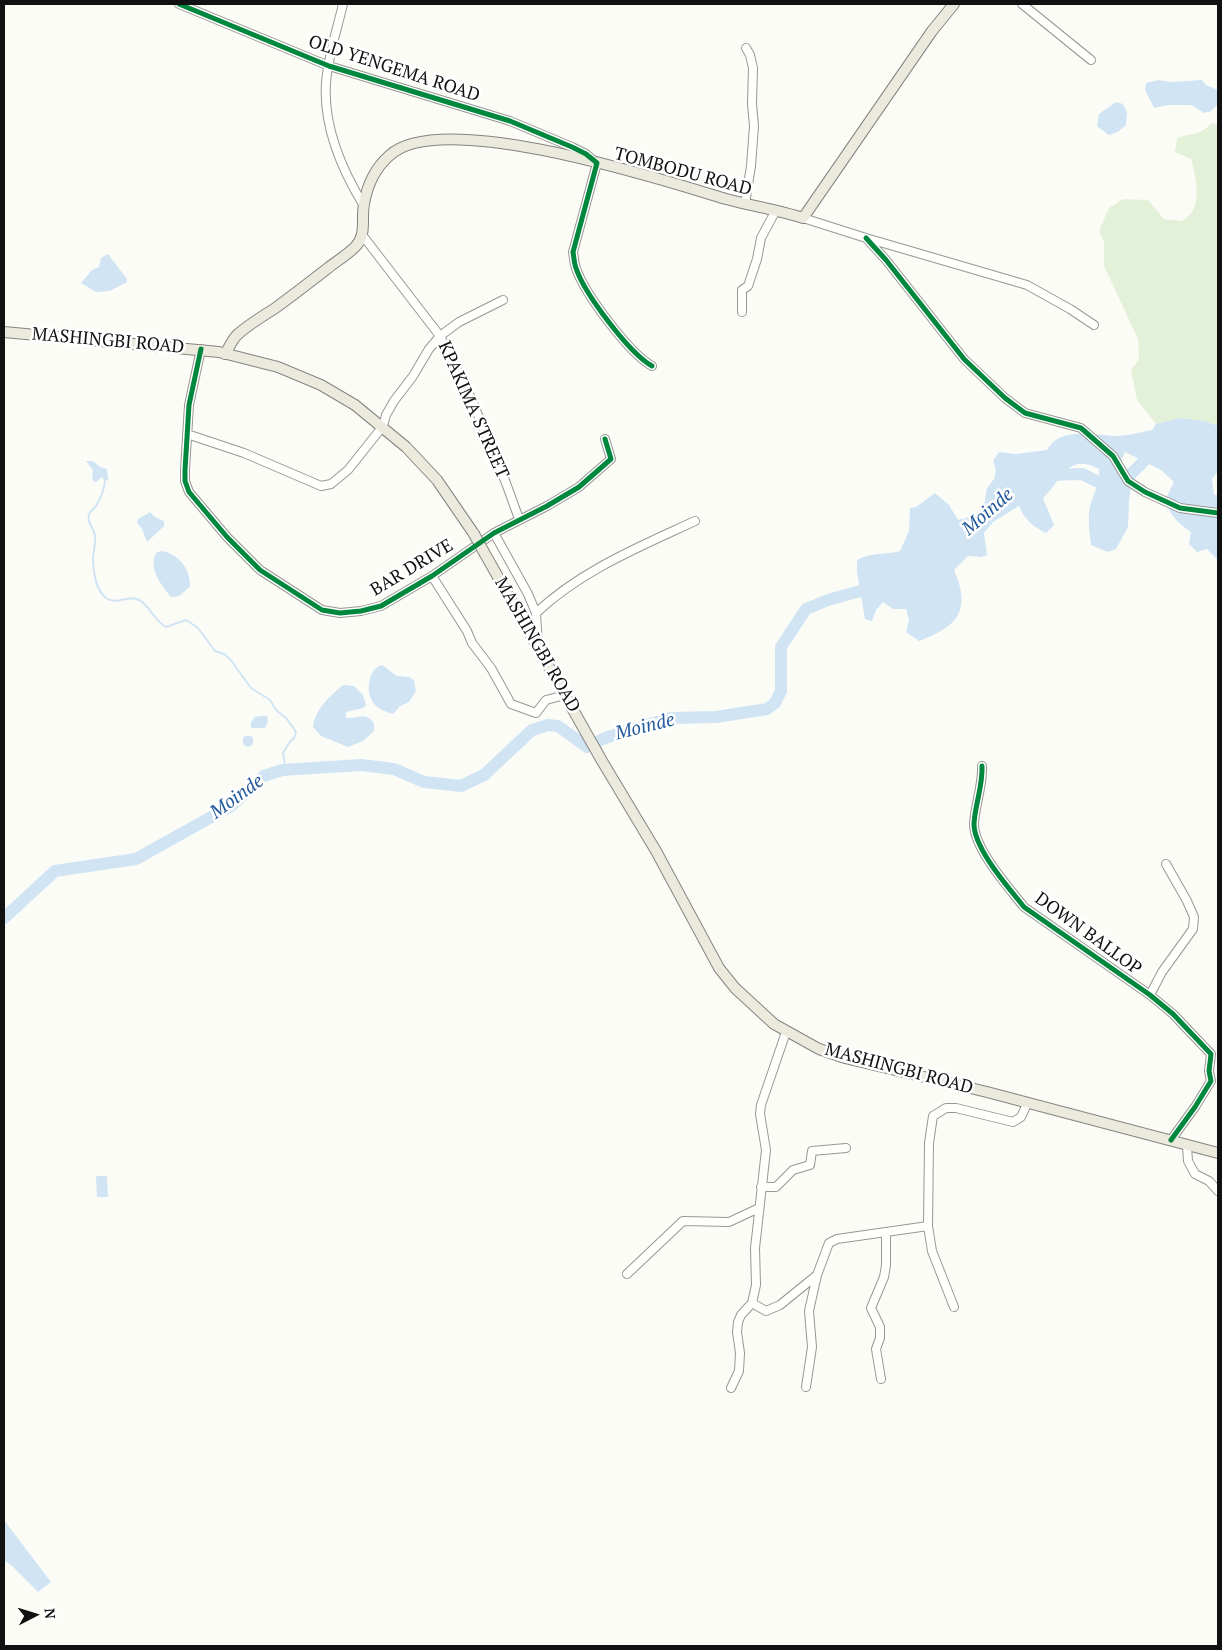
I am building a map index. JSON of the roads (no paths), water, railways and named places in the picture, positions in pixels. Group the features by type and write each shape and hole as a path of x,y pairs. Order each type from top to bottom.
{"main road":[{"path":"803,218 932,30 954,4"},
{"name":"TOMBODU ROAD","path":"362,236 364,206 368,186 377,170 390,154 401,148 418,142 436,140 475,139 598,163 626,169 745,204 803,218"},
{"path":"225,354 243,330 354,248 362,236"},
{"name":"MASHINGBI ROAD","path":"4,332 201,350 239,356 278,367 321,385 355,405 383,426 437,480 474,534 602,761 656,851 719,968 735,988 769,1020 786,1032 819,1049 845,1058 987,1092 1218,1153"}],"street":[{"name":"OLD YENGEMA ROAD","path":"179,4 329,66 510,121 572,146 598,163"},
{"path":"343,4 326,82 326,98 332,134 350,182 364,206"},
{"path":"1022,4 1091,60"},
{"path":"745,204 754,126 752,104 753,68 746,48"},
{"path":"598,163 573,252 576,266 579,276 606,318 637,354 652,366"},
{"path":"742,312 742,290 748,286 757,259 761,238 776,210"},
{"path":"803,218 1027,285 1094,325"},
{"name":"KPAKIMA STREET","path":"362,236 440,336 471,398 519,519"},
{"path":"866,238 886,260 964,359 1005,398 1025,413 1081,428 1113,456 1128,481 1145,492 1180,508 1218,513"},
{"path":"187,434 244,453 320,486 326,486 338,480 348,470 383,426 386,415 394,401 440,336 459,322 503,300"},
{"name":"BAR DRIVE","path":"201,350 189,405 185,481 189,492 227,537 260,570 322,610 340,613 361,611 381,606 432,576 494,533 579,487 611,459 605,439"},
{"path":"536,613 576,580 622,555 695,521"},
{"path":"494,533 528,594 536,613 538,646"},
{"path":"432,576 468,631 472,643 491,668 511,704 536,713 546,700 565,695"},
{"name":"DOWN BALLOP","path":"982,766 983,777 976,808 975,830 976,836 997,872 1024,907 1150,995 1173,1014 1211,1054 1209,1071 1215,1083"},
{"path":"1150,995 1162,972 1193,929 1194,917 1166,864"},
{"path":"731,1388 739,1371 738,1322 741,1315 752,1303 756,1285 755,1248 766,1150 760,1114 761,1105 786,1032"},
{"path":"1171,1140 1215,1083"},
{"path":"954,1307 932,1251 928,1226 929,1143 933,1116 946,1108 956,1108 1013,1122 1021,1116 1027,1104"},
{"path":"1188,1146 1188,1161 1195,1174 1209,1181 1218,1191"},
{"path":"761,1187 776,1187 793,1170 810,1165 812,1151 846,1148"},
{"path":"626,1274 683,1221 729,1222 759,1208"},
{"path":"806,1387 812,1347 809,1312 818,1275 829,1243 838,1239 928,1226"},
{"path":"882,1379 876,1349 880,1338 880,1327 871,1308 884,1277 886,1232"},
{"path":"752,1303 766,1311 780,1305 818,1275"}],"water":[{"path":"1159,80 1171,82 1202,80 1206,85 1218,90 1218,104 1211,111 1204,113 1191,105 1168,105 1154,108 1145,90 1146,83"},
{"path":"1116,102 1123,104 1127,112 1126,125 1118,132 1109,135 1097,126 1099,114"},
{"path":"108,254 127,279 127,282 110,291 96,292 81,283 92,270 99,267 101,258"},
{"path":"1180,418 1205,421 1218,426 1218,471 1212,479 1214,495 1218,495 1218,560 1207,549 1197,552 1189,544 1191,532 1178,522 1168,508 1167,497 1174,482 1161,470 1125,452 1120,463 1132,481 1128,527 1116,549 1108,552 1091,545 1089,512 1099,480 1099,469 1079,464 1066,470 1043,498 1054,525 1046,533 1030,522 1019,506 993,522 984,533 987,555 981,557 968,556 954,570 959,584 961,607 958,616 943,630 919,641 906,632 909,620 906,609 893,609 883,602 876,610 872,621 865,619 857,572 857,560 862,557 900,551 909,531 910,508 916,507 935,493 949,505 958,520 977,515 984,505 987,488 994,479 996,470 993,461 999,452 1016,454 1047,450 1053,442 1069,435 1130,435 1152,430 1156,424"},
{"path":"86,461 93,461 100,467 107,469 108,480 105,481 101,477 95,482 92,479 93,470"},
{"path":"150,512 155,517 164,521 164,526 147,542 142,529 137,523 138,519"},
{"path":"162,551 179,559 186,569 190,587 179,596 171,597 156,576 154,558 157,552"},
{"path":"382,665 397,676 410,677 414,681 416,691 409,702 400,706 393,714 377,707 370,695 369,683 373,672"},
{"path":"343,685 354,686 363,695 366,705 363,708 346,712 346,718 364,716 374,723 374,731 363,741 348,747 321,736 313,727 314,720 320,709 328,698"},
{"path":"267,716 268,722 265,728 251,728 251,722 255,717"},
{"path":"248,735 254,741 248,747 242,741"},
{"path":"96,1176 107,1176 108,1197 97,1197"},
{"path":"4,1520 51,1582 38,1592 4,1560"}],"waterway":[{"name":"Moinde","path":"1046,475 1082,474 1115,490 1123,486 1127,478 1155,450"},
{"path":"105,481 101,497 88,518 95,533 94,569 96,580 103,595 114,601 131,598 143,602 158,621 166,627 186,620 198,628 215,651 224,654 230,659 251,688 270,700 276,710 286,718 294,729 296,733 294,738 283,753 286,770"},
{"name":"Moinde","path":"4,918 55,871 136,859 231,806 264,776 282,770 361,765 394,769 424,782 461,786 484,775 532,730 548,725 558,726 587,747 605,738 670,718 716,717 767,709 775,703 781,691 781,647 806,609 828,600 860,591 877,590"}]}
